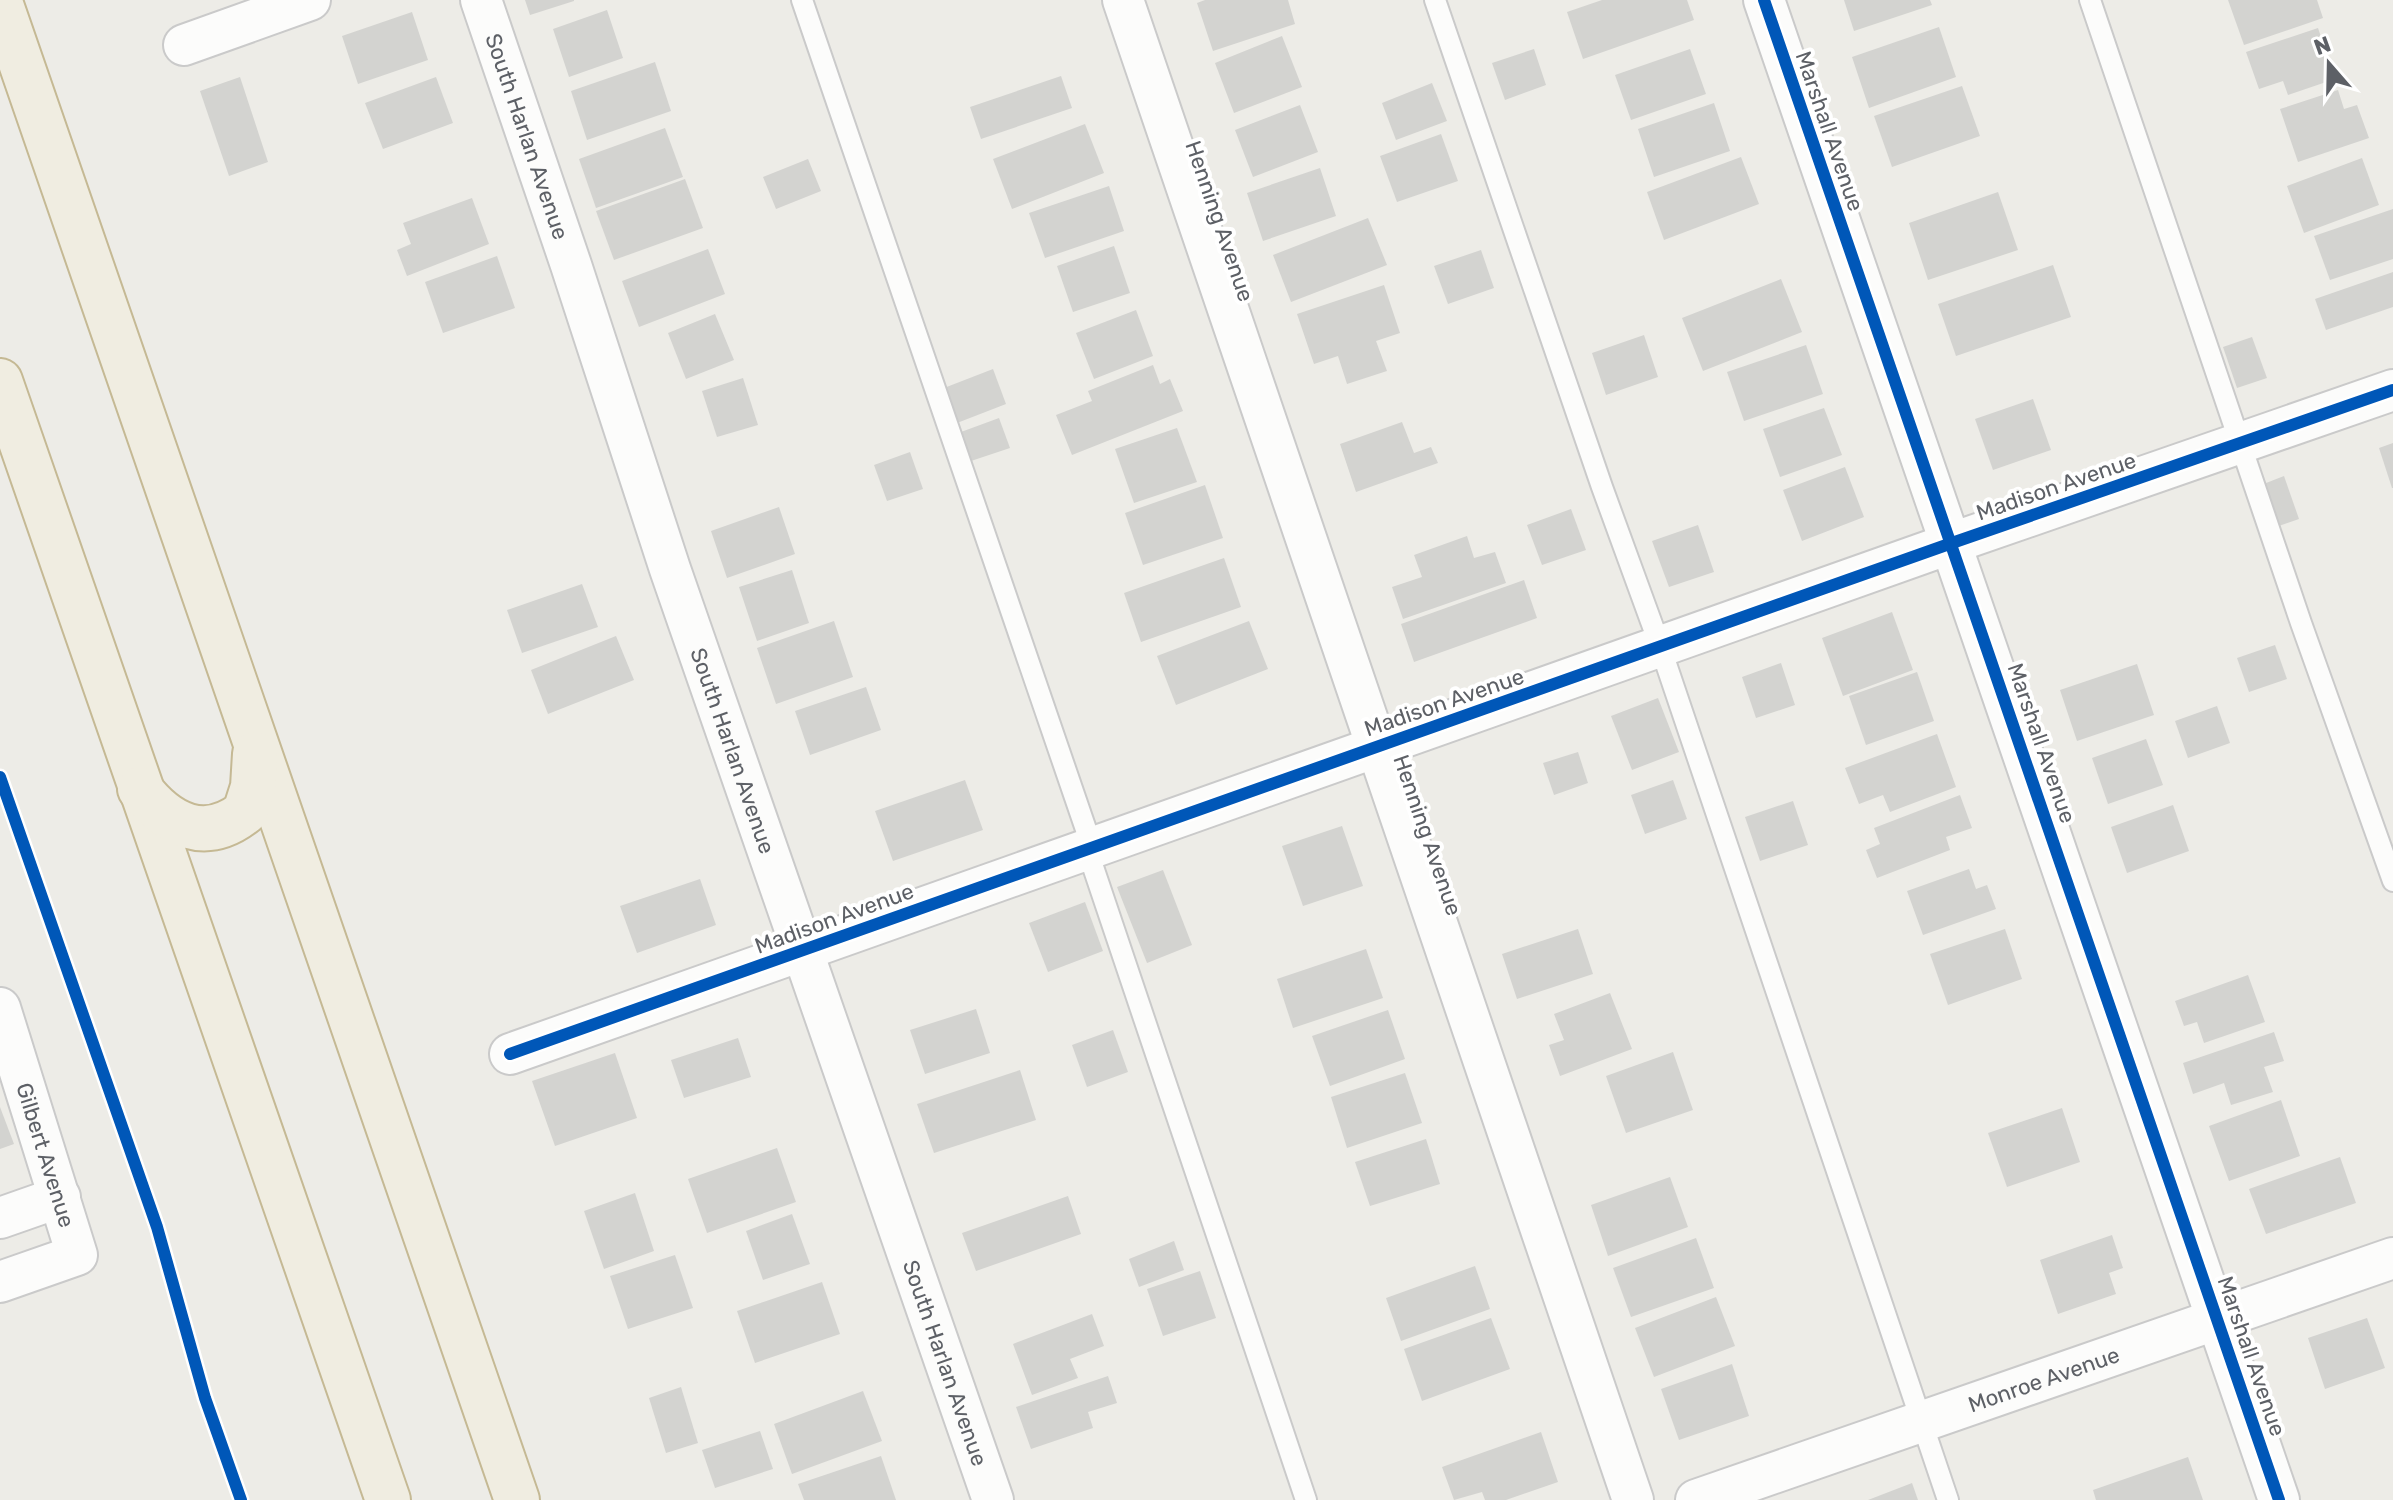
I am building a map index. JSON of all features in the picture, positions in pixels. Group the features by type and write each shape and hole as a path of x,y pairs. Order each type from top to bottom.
{"highway":[{"path":"0,2 517,1500"},
{"path":"0,381 388,1500"},
{"path":"139,787 153,806 168,818 204,829 220,826 245,812 253,787 255,746"}],"street":[{"path":"184,45 310,0"},
{"name":"South Harlan Avenue","path":"481,0 675,584 993,1500"},
{"name":"Henning Avenue","path":"1123,0 1633,1500"},
{"name":"Marshall Avenue","path":"1764,0 2279,1500"},
{"name":"Madison Avenue","path":"510,1054 2393,390"},
{"name":"Gilbert Avenue","path":"0,1008 77,1255 0,1282"},
{"path":"0,1218 60,1197"},
{"name":"Monroe Avenue","path":"1696,1500 2393,1258"}],"lane":[{"path":"802,0 1090,848 1306,1500"},
{"path":"1435,0 1660,646 1948,1500"},
{"path":"2090,0 2393,881"}],"building":[{"path":"525,0 574,0 574,1 530,15"},
{"path":"1205,0 1288,0 1295,24 1213,51 1197,3"},
{"path":"1602,0 1687,0 1694,20 1583,59 1567,12"},
{"path":"1844,0 1930,0 1932,5 1854,31"},
{"path":"2228,0 2317,0 2323,18 2244,45"},
{"path":"607,10 623,58 569,77 553,29"},
{"path":"412,12 428,60 358,84 342,36"},
{"path":"1939,27 1956,77 1869,108 1852,57"},
{"path":"2318,28 2335,79 2288,95 2283,81 2259,89 2246,52"},
{"path":"1282,36 1302,87 1234,113 1215,63"},
{"path":"1534,49 1546,85 1505,100 1492,63"},
{"path":"1690,49 1706,94 1631,120 1615,75"},
{"path":"655,62 671,111 587,140 571,91"},
{"path":"1061,76 1072,108 981,139 970,107"},
{"path":"240,77 268,162 229,176 200,91"},
{"path":"436,77 453,123 383,149 365,103"},
{"path":"1432,83 1447,121 1396,140 1382,103"},
{"path":"1962,86 1980,136 1892,167 1874,116"},
{"path":"2338,90 2344,109 2357,105 2369,138 2298,162 2280,109"},
{"path":"1714,103 1730,151 1654,177 1638,129"},
{"path":"1300,105 1318,152 1253,177 1235,130"},
{"path":"1085,124 1104,173 1012,209 993,159"},
{"path":"665,128 683,177 596,208 579,159"},
{"path":"1441,134 1458,181 1397,202 1380,156"},
{"path":"1741,157 1759,204 1664,240 1647,192"},
{"path":"2362,158 2379,205 2304,233 2287,186"},
{"path":"808,159 821,191 776,209 763,177"},
{"path":"1320,168 1336,216 1263,241 1247,193"},
{"path":"685,179 703,228 614,260 596,211"},
{"path":"1109,186 1124,231 1045,258 1029,213"},
{"path":"1998,192 2018,250 1928,280 1909,223"},
{"path":"472,198 489,244 407,276 397,250 411,244 403,223"},
{"path":"2393,209 2393,259 2330,280 2314,236"},
{"path":"1368,218 1387,265 1291,302 1273,255"},
{"path":"1114,246 1130,293 1073,312 1057,266"},
{"path":"708,249 725,294 639,327 622,281"},
{"path":"1481,250 1494,288 1448,304 1434,266"},
{"path":"497,256 515,308 443,333 425,282"},
{"path":"2053,265 2071,317 1956,356 1938,304"},
{"path":"2393,272 2393,307 2326,330 2315,299"},
{"path":"1781,279 1802,332 1703,371 1682,318"},
{"path":"1384,285 1400,333 1376,341 1387,371 1347,384 1338,356 1314,364 1297,314"},
{"path":"1136,310 1153,356 1094,379 1076,333"},
{"path":"715,314 734,360 686,379 668,333"},
{"path":"1644,335 1658,377 1606,395 1592,353"},
{"path":"2252,337 2267,378 2237,388 2223,347"},
{"path":"1806,345 1823,394 1744,421 1727,372"},
{"path":"1153,365 1160,384 1170,379 1183,411 1072,455 1056,415 1092,401 1088,391"},
{"path":"993,369 1006,404 957,423 944,388"},
{"path":"743,378 758,425 717,437 702,391"},
{"path":"2033,399 2051,450 1993,470 1975,419"},
{"path":"1824,408 1842,455 1780,477 1763,429"},
{"path":"999,418 1010,448 971,461 961,432"},
{"path":"1402,422 1414,453 1431,447 1438,463 1356,492 1340,444"},
{"path":"1177,428 1197,482 1134,503 1115,449"},
{"path":"2393,443 2393,488 2392,488 2379,448"},
{"path":"910,452 923,489 887,501 874,465"},
{"path":"1845,467 1864,517 1802,541 1783,490"},
{"path":"2284,476 2299,519 2276,527 2261,485"},
{"path":"1205,485 1223,538 1143,565 1125,513"},
{"path":"779,507 795,554 727,578 711,531"},
{"path":"1571,509 1586,550 1542,565 1527,525"},
{"path":"1698,525 1714,572 1669,587 1652,541"},
{"path":"1467,536 1474,558 1495,552 1506,583 1403,619 1392,587 1422,577 1414,555"},
{"path":"1224,558 1241,607 1141,642 1124,593"},
{"path":"792,570 809,623 757,641 739,587"},
{"path":"1524,580 1537,618 1414,662 1401,624"},
{"path":"582,584 598,627 522,653 507,610"},
{"path":"1892,612 1913,670 1843,696 1822,638"},
{"path":"834,621 853,677 776,704 757,648"},
{"path":"1249,621 1268,669 1176,705 1157,656"},
{"path":"616,636 634,680 548,714 531,670"},
{"path":"2275,645 2287,679 2249,692 2237,658"},
{"path":"1781,663 1795,705 1756,718 1742,677"},
{"path":"2137,664 2154,715 2077,741 2060,690"},
{"path":"1917,672 1934,721 1866,745 1849,696"},
{"path":"866,687 881,730 810,755 795,711"},
{"path":"1658,698 1679,752 1632,770 1611,716"},
{"path":"2217,706 2230,743 2188,758 2175,721"},
{"path":"1937,734 1956,787 1890,812 1883,795 1859,804 1845,768"},
{"path":"2146,739 2163,785 2108,804 2092,758"},
{"path":"1578,752 1588,783 1554,795 1543,763"},
{"path":"965,780 983,830 893,861 875,811"},
{"path":"1673,780 1687,819 1645,834 1631,795"},
{"path":"1960,795 1972,828 1946,837 1950,850 1877,878 1866,850 1880,844 1874,828"},
{"path":"1793,801 1808,845 1760,861 1745,817"},
{"path":"2173,805 2189,851 2127,873 2111,827"},
{"path":"1342,826 1363,886 1303,906 1282,846"},
{"path":"1969,869 1976,889 1987,885 1996,909 1923,935 1907,891"},
{"path":"1163,870 1192,945 1147,963 1117,887"},
{"path":"700,879 716,925 637,953 620,906"},
{"path":"1085,902 1103,951 1048,972 1029,923"},
{"path":"1578,929 1593,974 1517,999 1502,954"},
{"path":"2005,929 2022,979 1948,1005 1930,954"},
{"path":"1366,949 1383,998 1293,1028 1277,979"},
{"path":"2248,975 2265,1022 2204,1043 2197,1022 2184,1026 2175,1001"},
{"path":"1610,993 1632,1049 1560,1076 1549,1045 1564,1040 1554,1014"},
{"path":"976,1009 990,1053 925,1074 910,1030"},
{"path":"1388,1010 1405,1059 1330,1086 1312,1036"},
{"path":"1113,1030 1128,1072 1087,1087 1072,1045"},
{"path":"2274,1032 2284,1061 2264,1067 2273,1092 2231,1105 2224,1083 2193,1094 2183,1063"},
{"path":"738,1038 751,1077 684,1098 671,1060"},
{"path":"1673,1052 1693,1110 1626,1133 1606,1076"},
{"path":"615,1053 637,1118 555,1146 532,1081"},
{"path":"1020,1070 1036,1120 934,1153 917,1104"},
{"path":"1405,1073 1422,1123 1347,1148 1331,1097"},
{"path":"2281,1100 2300,1156 2229,1181 2209,1126"},
{"path":"0,1107 14,1144 0,1149"},
{"path":"2062,1108 2080,1162 2007,1187 1988,1133"},
{"path":"1426,1139 1440,1184 1370,1206 1355,1162"},
{"path":"777,1148 796,1202 707,1233 688,1179"},
{"path":"2340,1157 2356,1203 2266,1234 2249,1189"},
{"path":"1670,1177 1688,1227 1608,1256 1591,1205"},
{"path":"635,1193 654,1251 604,1269 584,1211"},
{"path":"1068,1196 1081,1234 976,1271 962,1233"},
{"path":"792,1214 810,1264 763,1280 746,1231"},
{"path":"2112,1235 2123,1268 2109,1273 2116,1294 2058,1314 2040,1260"},
{"path":"1696,1238 1714,1288 1631,1317 1613,1268"},
{"path":"1174,1241 1184,1270 1139,1287 1129,1259"},
{"path":"675,1255 693,1308 628,1329 610,1276"},
{"path":"1475,1266 1490,1309 1401,1341 1386,1298"},
{"path":"1200,1271 1216,1318 1163,1336 1147,1289"},
{"path":"822,1282 840,1334 755,1363 737,1311"},
{"path":"1716,1297 1735,1346 1654,1377 1635,1328"},
{"path":"1092,1314 1104,1346 1070,1359 1078,1378 1032,1395 1013,1344"},
{"path":"1491,1318 1510,1369 1422,1401 1404,1349"},
{"path":"2367,1318 2385,1368 2325,1389 2308,1338"},
{"path":"1732,1364 1749,1416 1679,1440 1661,1389"},
{"path":"1108,1376 1117,1403 1088,1412 1093,1428 1031,1449 1016,1407"},
{"path":"681,1387 698,1443 666,1453 649,1398"},
{"path":"863,1391 882,1441 792,1474 774,1424"},
{"path":"760,1431 773,1469 715,1488 702,1450"},
{"path":"1541,1432 1558,1482 1506,1500 1485,1500 1482,1492 1454,1500 1442,1467"},
{"path":"881,1456 896,1500 804,1500 798,1484"},
{"path":"2188,1457 2203,1500 2096,1500 2093,1490"},
{"path":"1912,1483 1918,1500 1868,1500"}],"cycle path":[{"path":"1764,0 2279,1500"},
{"path":"510,1054 2393,390"},
{"path":"0,777 157,1227 205,1398 241,1500"}]}
